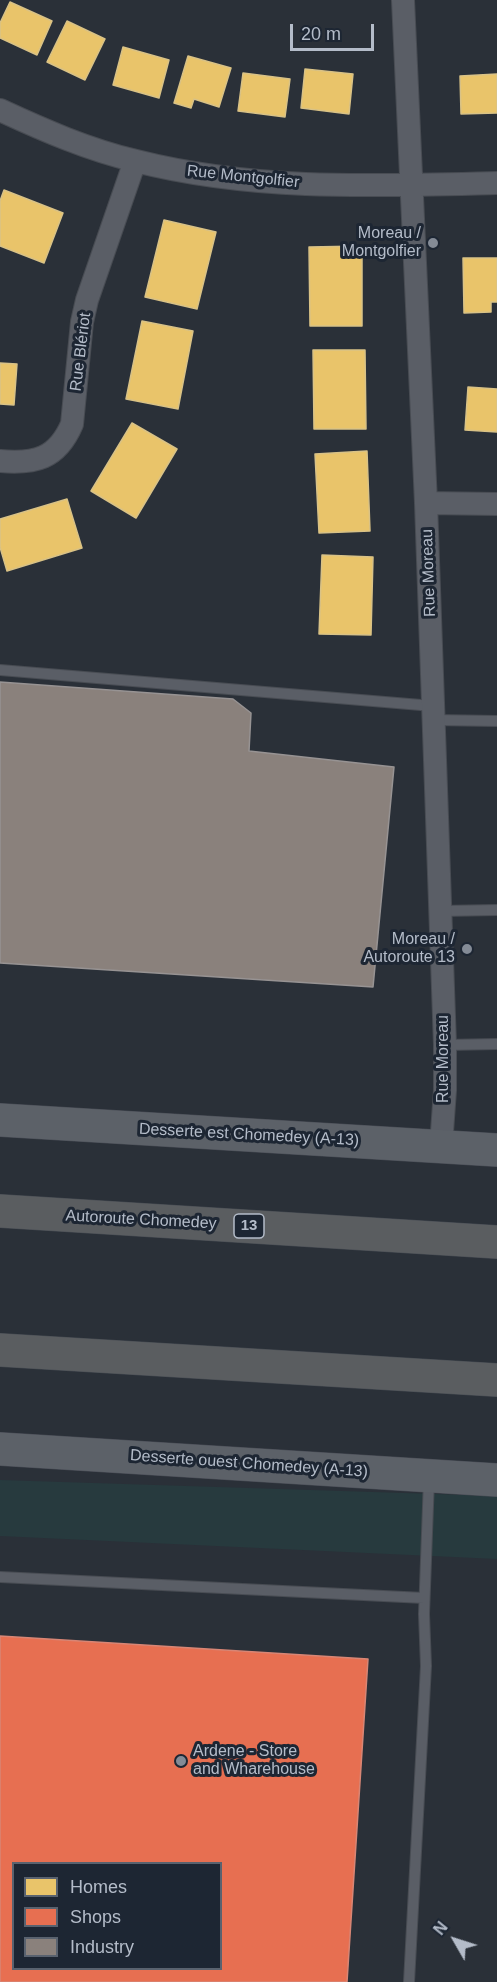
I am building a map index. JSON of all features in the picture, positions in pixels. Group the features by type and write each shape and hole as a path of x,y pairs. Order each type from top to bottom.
{"highway":[{"name":"Autoroute Chomedey","path":"0,1211 497,1242"},
{"path":"0,1350 497,1380"}],"main road":[{"name":"Desserte est Chomedey (A-13)","path":"0,1120 497,1150"},
{"name":"Desserte ouest Chomedey (A-13)","path":"0,1449 497,1480"}],"street":[{"name":"Rue Moreau","path":"404,0 426,503 445,1045 441,1146"},
{"name":"Rue Montgolfier","path":"0,110 72,140 135,161 185,171 257,181 301,184 497,183"},
{"name":"Rue Blériot","path":"0,461 33,461 53,452 67,437 72,424 82,322 87,300 135,161"},
{"path":"426,503 497,504"}],"lane":[{"path":"0,670 497,721"},
{"path":"440,911 497,910"},
{"path":"445,1045 497,1044"},
{"path":"409,1982 426,1666 424,1598 429,1476"},
{"path":"0,1577 424,1598"}],"green space":[{"path":"0,1480 497,1496 497,1559 0,1536"}],"building: Homes":[{"path":"10,2 52,21 37,55 0,38 0,23"},
{"path":"67,21 105,39 85,80 47,62"},
{"path":"123,47 169,60 159,98 113,85"},
{"path":"188,56 231,68 219,107 194,99 191,108 174,103"},
{"path":"305,69 353,74 349,114 301,108"},
{"path":"243,73 290,79 285,117 238,111"},
{"path":"497,74 497,113 461,114 460,76"},
{"path":"4,190 63,213 44,263 0,246 0,201"},
{"path":"164,220 216,232 197,309 145,297"},
{"path":"362,246 362,326 310,326 309,247"},
{"path":"463,258 497,258 497,302 491,302 491,312 464,313"},
{"path":"142,321 193,331 178,409 126,399"},
{"path":"313,350 365,350 366,429 314,429"},
{"path":"0,363 17,364 14,405 0,404"},
{"path":"468,387 497,389 497,432 465,430"},
{"path":"132,423 177,449 136,518 91,491"},
{"path":"367,451 370,531 319,533 315,454"},
{"path":"67,499 82,548 7,571 0,547 0,519"},
{"path":"322,555 373,557 371,635 319,634"}],"building: Shops":[{"name":"Ardene - Store and Wharehouse","path":"0,1636 368,1659 347,1982 0,1982"}],"building: Industry":[{"path":"0,682 233,699 251,713 249,751 394,767 373,987 0,963"}],"place":[{"name":"Moreau / Montgolfier","path":"433,243"},
{"name":"Moreau / Autoroute 13","path":"467,949"},
{"name":"Ardene - Store and Wharehouse","path":"181,1761"}]}
